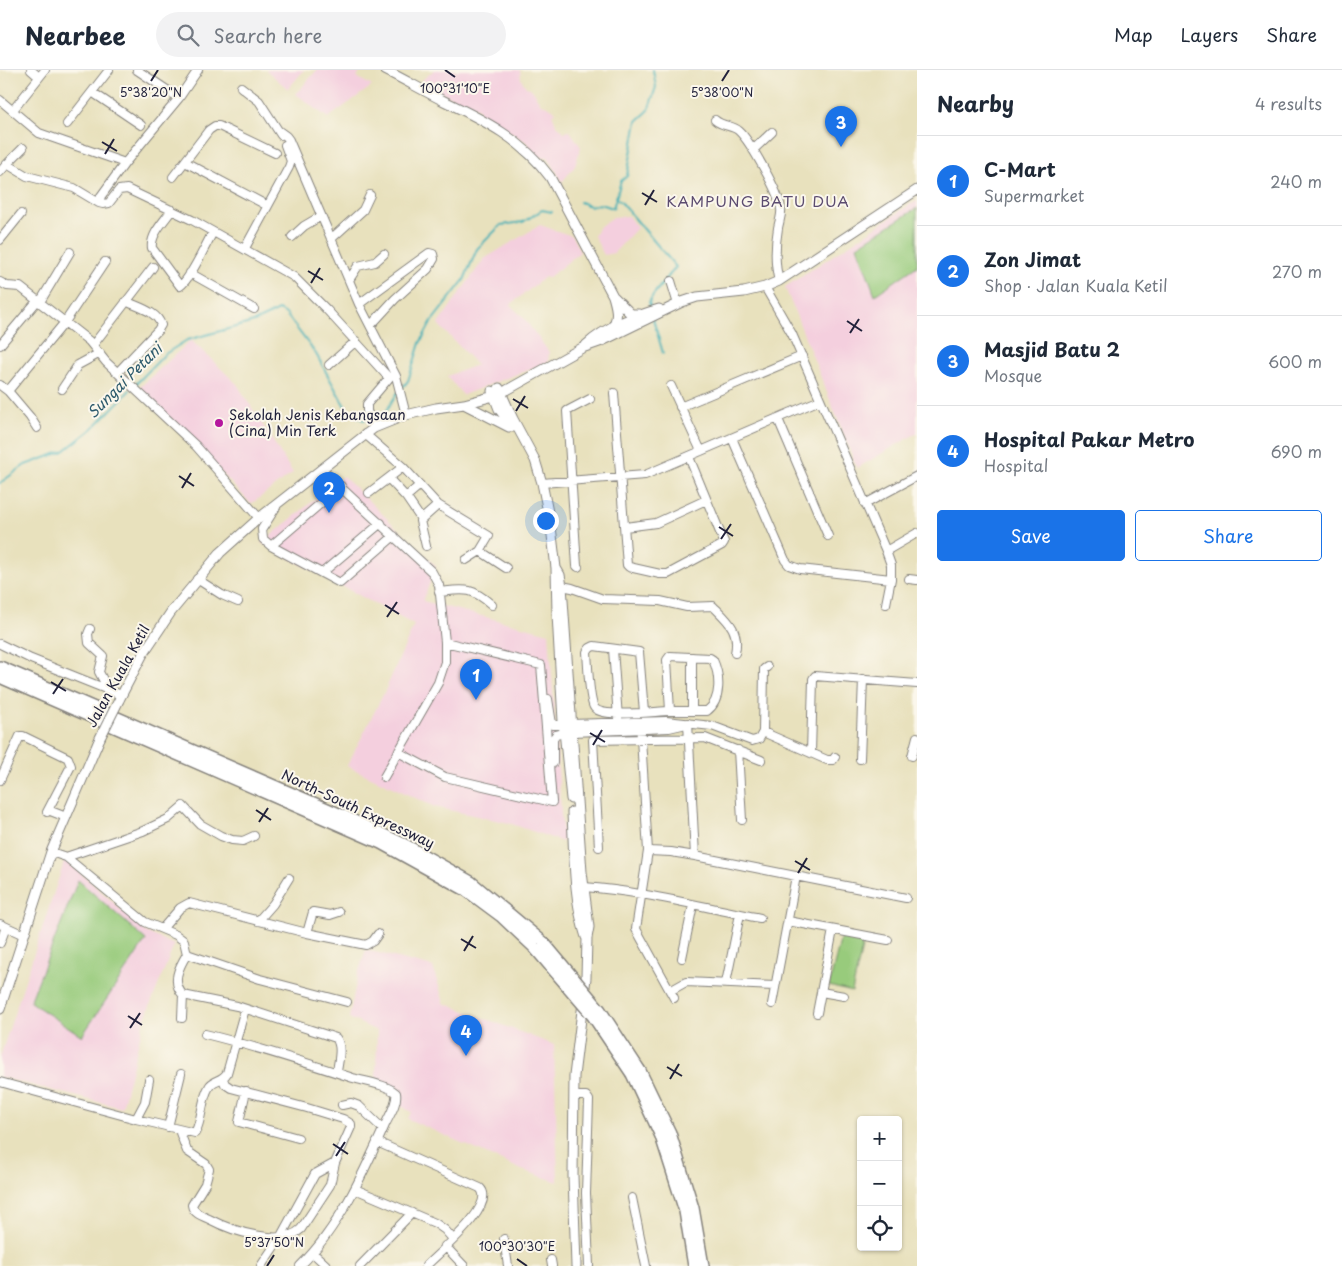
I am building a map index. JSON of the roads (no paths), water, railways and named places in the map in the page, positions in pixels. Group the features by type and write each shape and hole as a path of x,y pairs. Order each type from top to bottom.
{"highway":[{"name":"North–South Expressway","path":"0,667 341,815 407,846 471,882 539,945 636,1072 670,1133 693,1208 704,1266"},
{"name":"North–South Expressway","path":"0,677 381,842 466,890 539,945"},
{"name":"North–South Expressway","path":"636,1072 662,1136 685,1211 694,1266"}],"main road":[{"path":"385,70 469,112 500,130 530,153 550,177 627,324"},
{"name":"Jalan Kuala Ketil","path":"0,1009 51,852 100,738 120,697 152,640 171,612 227,545 258,518 365,434 373,424 460,404 496,392 531,377 582,348 602,341 627,324 680,301 697,297 744,292 765,287 779,281 917,190"},
{"path":"618,306 631,314 646,315"},
{"path":"611,328 617,319 618,306"},
{"name":"Jalan Kuala Ketil","path":"582,348 598,334 627,324"},
{"path":"496,392 508,421 525,442"},
{"path":"496,392 536,460 542,483 556,568 557,614 589,927 586,938 586,978 576,1056 574,1096 573,1176 576,1266"},
{"path":"460,404 492,417 518,433"},
{"path":"556,568 560,575 562,586 576,888 586,938"}],"street":[{"path":"31,70 39,77"},
{"path":"13,110 45,70"},
{"path":"67,124 109,70"},
{"path":"99,203 101,196 125,163 179,98 198,70"},
{"path":"143,72 179,98"},
{"path":"241,87 259,101 279,132 288,150 290,164 245,248"},
{"path":"92,92 141,125"},
{"path":"0,100 39,132 125,163"},
{"path":"716,120 722,125 737,128 746,139 779,200 781,209 775,260 779,281"},
{"path":"173,178 209,130 216,126 275,153"},
{"path":"279,132 289,140 359,304 371,325 401,394 406,415"},
{"path":"753,150 772,132"},
{"path":"0,172 23,148"},
{"path":"185,162 268,206"},
{"path":"8,164 27,176 74,188 103,204 109,204 119,190 127,189 245,248 294,277 356,342 394,378"},
{"path":"331,239 363,210 370,195"},
{"path":"172,210 154,237 152,248 181,286 213,232"},
{"path":"0,240 21,214"},
{"path":"292,236 321,216"},
{"path":"0,345 39,301 70,252"},
{"path":"359,304 430,253 433,254 434,259 428,269 395,299 371,325"},
{"path":"349,280 358,266 375,262 384,254"},
{"path":"8,391 65,322 105,262"},
{"path":"93,345 153,267"},
{"path":"190,273 254,309"},
{"path":"671,280 680,301"},
{"path":"0,282 10,287 20,287 93,345 104,360 196,446 258,518"},
{"path":"765,287 792,334 886,551 891,565 891,579 886,604"},
{"path":"118,372 161,325 152,313 126,301"},
{"path":"329,365 356,342"},
{"path":"62,389 77,366 100,353"},
{"path":"680,407 802,356"},
{"path":"373,424 367,410 368,402 394,378"},
{"path":"0,385 8,391 37,428"},
{"path":"671,386 701,451"},
{"path":"614,393 627,565 629,567 668,574 722,546 724,542 689,457"},
{"path":"578,567 576,566 567,410 590,399"},
{"path":"542,483 645,475 820,400"},
{"path":"778,418 828,536"},
{"path":"365,434 403,468 438,505 489,536 480,551 466,560"},
{"path":"732,438 788,564 800,569 891,579"},
{"path":"369,493 403,468"},
{"path":"321,469 432,572 438,585 445,642 445,662 438,683 384,778"},
{"path":"865,504 917,476"},
{"path":"388,479 406,497 421,518"},
{"path":"406,497 420,485"},
{"path":"271,546 341,486"},
{"path":"624,527 656,523 706,500"},
{"path":"280,501 262,529 264,539 271,546 340,583 394,536"},
{"path":"426,546 420,524 421,518 438,505"},
{"path":"322,573 381,524"},
{"path":"886,551 917,533"},
{"path":"480,551 506,568"},
{"path":"197,579 222,595 238,602"},
{"path":"562,586 603,600 660,601 687,607 713,606 734,630 737,643 735,653"},
{"path":"439,592 470,590 481,595 492,605"},
{"path":"90,629 88,643 104,656 99,672 108,689"},
{"path":"398,752 448,778 552,802 541,665 445,642"},
{"path":"0,644 31,659 108,689 120,697"},
{"path":"640,725 598,712 594,708 591,700 587,652 590,648 594,646 638,651 640,654 644,712"},
{"path":"613,649 618,718"},
{"path":"551,790 554,783 553,739 556,735 568,729 644,712 708,711 712,708 718,691 717,674 713,660 710,658 672,656 668,658 670,711"},
{"path":"692,657 692,711"},
{"path":"542,684 548,694 553,726 568,729 640,725 666,721 712,726 752,741 759,739 762,732 764,669 766,667"},
{"path":"811,753 813,679 815,676 917,684"},
{"path":"860,759 862,679"},
{"path":"686,724 695,856"},
{"path":"640,725 648,851 635,924 637,935 672,994 686,982 775,986"},
{"path":"762,732 827,760 833,760 834,757"},
{"path":"0,779 20,736 68,758 71,766 47,811 66,818"},
{"path":"912,756 917,737"},
{"path":"599,847 593,740 705,738 761,760"},
{"path":"738,750 742,820"},
{"path":"66,857 143,831 168,819 183,806 200,824 221,836 232,840 243,840 254,836"},
{"path":"648,851 695,856 906,898"},
{"path":"51,852 66,857 145,922 176,935 184,941 187,954 179,967 176,980 183,995 182,1018"},
{"path":"772,1004 796,876"},
{"path":"258,921 273,904 289,878"},
{"path":"584,887 640,894 760,918"},
{"path":"162,929 180,908 187,903 307,934 366,945 373,941 378,934"},
{"path":"682,958 693,905"},
{"path":"307,934 313,912 330,915 339,912"},
{"path":"726,983 740,914"},
{"path":"788,921 888,940"},
{"path":"0,943 3,926 24,935"},
{"path":"818,1013 833,930"},
{"path":"187,954 260,979 347,1002"},
{"path":"821,992 844,996"},
{"path":"183,995 228,1004 336,1038 340,1050 337,1072"},
{"path":"0,1082 195,1133 208,1088 212,1083 223,1079 227,1073 245,1009"},
{"path":"205,1034 337,1072 396,1093 397,1096 383,1130 355,1189 313,1253 300,1266"},
{"path":"168,1127 181,1074"},
{"path":"179,1130 187,1151 210,1169 205,1184 192,1205 193,1210 219,1225 237,1232 259,1236 282,1236 296,1233 301,1229 330,1185 335,1163 351,1127 349,1122 228,1086 223,1079"},
{"path":"136,1119 145,1102 149,1080"},
{"path":"246,1091 239,1122 298,1138"},
{"path":"574,1096 586,1096 589,1100 586,1186 587,1256 589,1266"},
{"path":"342,1105 355,1104 383,1130"},
{"path":"377,1142 483,1190 484,1195 477,1214 468,1226 426,1266"},
{"path":"261,1266 282,1236 315,1174 335,1163"},
{"path":"355,1189 440,1226 453,1239"},
{"path":"632,1198 646,1266"},
{"path":"360,1266 412,1213"},
{"path":"504,1239 508,1266"},
{"path":"445,1246 464,1266"},
{"path":"313,1253 327,1266"}],"waterway":[{"name":"Sungai Petani","path":"580,202 590,206 601,204 613,208 621,181 627,176 637,121 648,111 656,87 653,70"},
{"path":"616,199 621,202 676,267 653,295 649,302 651,309"},
{"name":"Sungai Petani","path":"401,389 408,381 420,343 432,321 464,280 477,249 501,225 523,222 542,210 552,212"},
{"name":"Sungai Petani","path":"134,386 165,354 187,340 254,322 279,310 286,314 316,354 347,410 363,420 366,419"},
{"path":"653,319 663,353"},
{"name":"Sungai Petani","path":"0,483 25,465 64,451 92,429 130,390"},
{"name":"Sungai Petani","path":"373,417 384,415 398,392"}],"place":[{"name":"Masjid Batu 2","path":"841,147"},
{"name":"Sekolah Jenis Kebangsaan (Cina) Min Terk","path":"219,423"},
{"name":"Zon Jimat","path":"329,513"},
{"name":"C-Mart","path":"476,700"},
{"name":"Hospital Pakar Metro","path":"466,1056"}],"district":[{"name":"KAMPUNG BATU DUA","path":"758,202"}]}
